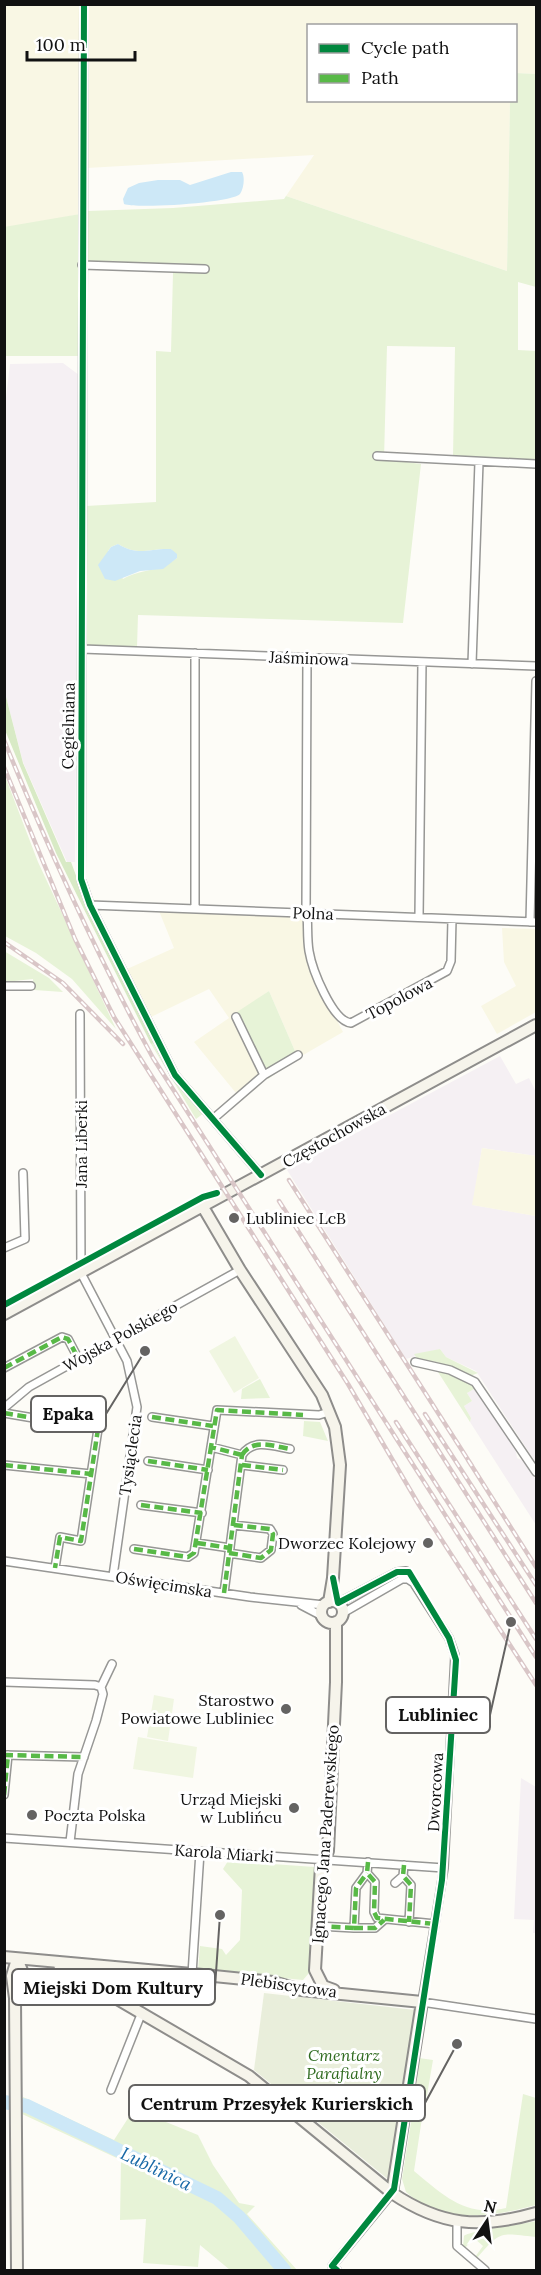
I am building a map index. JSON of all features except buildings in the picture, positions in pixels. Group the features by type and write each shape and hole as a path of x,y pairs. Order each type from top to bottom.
{"street":[{"name":"Cegielniana","path":"84,4 79,861 81,879 90,905 171,1069 261,1175"},
{"path":"82,265 205,268"},
{"path":"377,456 537,464"},
{"path":"472,664 479,462"},
{"name":"Jaśminowa","path":"82,649 537,666"},
{"path":"195,653 195,908"},
{"path":"307,657 307,913"},
{"path":"419,917 422,662"},
{"path":"533,922 537,681"},
{"name":"Polna","path":"90,905 533,922"},
{"name":"Topolowa","path":"307,913 309,950 314,967 334,1012 343,1022 351,1023 447,971 451,961 452,919"},
{"path":"4,986 31,986"},
{"name":"Jana Liberki","path":"80,1014 81,1273"},
{"path":"236,1017 264,1076"},
{"name":"Częstochowska","path":"4,1314 537,1025"},
{"path":"213,1119 264,1076 298,1055"},
{"path":"4,1248 25,1239 23,1173"},
{"path":"203,1207 240,1270 322,1395 338,1437 340,1465 328,1622 340,1618 402,1579 408,1579 419,1589"},
{"name":"Wojska Polskiego","path":"5,1408 29,1387 240,1270"},
{"name":"Tysiąclecia","path":"81,1273 117,1338 133,1379 137,1407 112,1576"},
{"path":"4,1368 62,1337 68,1339 78,1359"},
{"path":"415,1362 440,1366 475,1382 537,1472"},
{"path":"5,1408 98,1429"},
{"path":"134,1550 188,1557 195,1553 216,1411 221,1409 319,1415 329,1412"},
{"path":"55,1568 60,1538 81,1540 101,1413"},
{"path":"152,1417 213,1426"},
{"path":"224,1593 242,1455 246,1448 254,1444 290,1449"},
{"path":"211,1447 242,1455"},
{"path":"148,1461 208,1470"},
{"path":"4,1465 91,1474"},
{"path":"242,1465 283,1470"},
{"path":"141,1505 202,1514"},
{"path":"197,1543 261,1558 271,1550 273,1534 270,1529 233,1525"},
{"name":"Oświęcimska","path":"4,1561 299,1604 328,1606"},
{"path":"299,1604 328,1606 402,1570 409,1572 419,1589"},
{"name":"Dworcowa","path":"419,1589 449,1638 456,1660 444,1868 422,2002"},
{"path":"328,1606 340,1618"},
{"name":"Ignacego Jana Paderewskiego","path":"315,1970 321,1866 328,1851 340,1618"},
{"path":"70,1842 77,1782 103,1694 101,1687 112,1664"},
{"path":"4,1682 101,1687"},
{"path":"4,1795 6,1755 84,1756"},
{"name":"Karola Miarki","path":"4,1838 444,1868"},
{"path":"192,1974 200,1852"},
{"path":"354,1928 356,1888 367,1873 368,1862"},
{"path":"395,1883 403,1876 404,1865"},
{"path":"367,1873 375,1882 375,1916 384,1920 435,1924"},
{"path":"403,1876 411,1885 409,1922"},
{"path":"318,1926 375,1928 384,1920"},
{"name":"Plebiscytowa","path":"4,1957 56,1964 115,1966 273,1982 301,1990 422,2002 537,2019"},
{"path":"17,1959 23,1973"},
{"path":"17,1959 8,1977 15,1998 17,2271"},
{"path":"15,1998 23,1973 35,1961"},
{"path":"56,1964 114,1993 251,2077 392,2193 420,2210 457,2222 496,2222 537,2213"},
{"path":"92,1966 114,1993"},
{"path":"114,1993 111,1979 115,1966"},
{"path":"273,1982 303,1985 310,1981 315,1970"},
{"path":"315,1970 322,1986 344,1993"},
{"path":"334,2268 392,2193 422,2002"},
{"path":"111,2090 142,2012"},
{"path":"457,2222 458,2246 485,2271"}],"shaded area":[{"path":"4,5 80,5 80,214 12,228 4,227"},
{"path":"86,5 536,5 536,74 517,73 517,24 307,24 307,102 510,102 507,271 286,196 314,155 87,168"},
{"path":"63,363 79,375 75,862 67,862 23,762 4,689 4,414 10,364"},
{"path":"159,911 305,917 309,967 343,1032 298,1058 269,991 233,1016 259,1074 236,1093 194,1042 229,1018 209,989 151,1017 127,969 174,948"},
{"path":"502,928 536,929 536,1012 497,1034 481,1006 516,986 504,962"},
{"path":"500,1056 516,1084 529,1078 536,1092 536,1156 482,1148 473,1205 536,1216 536,1463 476,1371 446,1357 440,1349 406,1359 287,1170"},
{"path":"482,1148 536,1156 536,1216 472,1205"},
{"path":"474,1389 480,1394 515,1447 517,1458 524,1461 536,1480 536,1525 470,1422 471,1418 464,1406 472,1401 467,1393"},
{"path":"521,1778 536,1787 536,1933 533,1933 534,1920 514,1919"}],"green space":[{"path":"517,73 536,74 536,287 518,282 518,350 536,351 536,460 453,456 455,347 387,346 384,459 421,464 403,623 138,615 137,647 86,645 86,506 156,502 156,351 171,352 173,273 205,272 205,265 88,261 88,211 173,208 284,199 286,196 507,271 510,102 517,102","holes":["118,544 132,550 171,549 177,558 163,566 123,579 108,551"]},
{"path":"80,214 79,356 5,356 4,227"},
{"path":"4,689 23,763 66,862 71,862 88,908 155,1043 151,1044 56,853 5,730"},
{"path":"5,776 38,862 116,1029 72,979 36,953 5,936"},
{"path":"4,951 49,978 63,992 34,990 33,979 5,982"},
{"path":"269,991 298,1058 268,1079 237,1012"},
{"path":"155,1043 176,1080 204,1113 196,1119 151,1044"},
{"path":"235,1336 259,1378 234,1393 209,1351"},
{"path":"440,1349 446,1357 478,1373 470,1376 437,1362 418,1360 414,1354"},
{"path":"444,1371 472,1385 480,1394 474,1389 467,1393 472,1401 464,1406 471,1418 470,1422 438,1372"},
{"path":"260,1379 270,1398 241,1399 242,1389"},
{"path":"304,1421 320,1422 328,1441 303,1436"},
{"path":"154,1695 174,1699 168,1741 147,1737"},
{"path":"138,1737 197,1747 193,1778 133,1769"},
{"path":"228,1861 315,1867 309,1973 303,1980 198,1970 200,1946 222,1949 226,1955 240,1940 242,1890 223,1869"},
{"name":"Cmentarz Parafialny","path":"264,1993 415,2010 389,2180 254,2070"},
{"path":"419,2058 433,2060 427,2095 424,2099 419,2098 416,2085"},
{"path":"523,2094 536,2098 536,2205 486,2215 452,2214 420,2203 406,2192 402,2179 412,2116 418,2110 422,2118 414,2171 445,2196 467,2207 479,2210 506,2208"},
{"path":"23,2097 114,2140 134,2109 198,2135 213,2165 239,2203 255,2206 247,2214 297,2270 230,2270 200,2245 198,2267 143,2263 146,2219 120,2220 121,2160 22,2114"},
{"path":"536,2221 536,2237 502,2236 491,2242 477,2258 475,2257 483,2246 474,2238 465,2248 463,2246 464,2236 468,2234"}],"water":[{"path":"231,172 242,172 244,177 240,194 233,197 184,204 146,206 124,204 123,199 128,188 139,183 180,180 190,185"},
{"path":"118,544 138,551 171,549 177,554 177,558 163,569 140,571 115,581 105,579 98,565 111,547"}],"waterway":[{"name":"Lublinica","path":"4,2102 27,2106 217,2198 239,2217 284,2270"}],"railway":[{"path":"4,740 74,901 153,1058 536,1657"},
{"path":"4,767 75,939 114,1017 348,1384 419,1505 536,1685"},
{"path":"4,942 63,983 123,1044"},
{"path":"289,1180 472,1466"},
{"path":"279,1201 536,1603"},
{"path":"425,1414 536,1585"},
{"path":"396,1422 536,1639"},
{"path":"468,1460 536,1567"}],"marked path":[{"path":"4,1368 62,1337 68,1339 78,1358"},
{"path":"242,1455 211,1447 217,1410 303,1415"},
{"path":"4,1413 98,1429 81,1541 60,1537 55,1568"},
{"path":"98,1429 101,1413"},
{"path":"152,1417 213,1426"},
{"path":"242,1455 252,1446 264,1444 290,1449"},
{"path":"134,1549 188,1557 194,1553 211,1447"},
{"path":"224,1593 242,1455"},
{"path":"148,1461 208,1470"},
{"path":"4,1465 91,1474"},
{"path":"242,1465 283,1470"},
{"path":"141,1505 202,1513"},
{"path":"229,1553 261,1558 271,1550 273,1534 270,1529 233,1525"},
{"path":"197,1543 230,1548"},
{"path":"4,1755 84,1757"},
{"path":"4,1795 8,1755"},
{"path":"368,1862 367,1873 375,1882 374,1912 377,1918 435,1924"},
{"path":"404,1865 403,1876 411,1885 409,1922"},
{"path":"318,1926 354,1928 356,1888 367,1873"},
{"path":"354,1928 375,1928 384,1920"}],"cycle path":[{"path":"84,4 81,879 90,905 175,1075 261,1175"},
{"path":"4,1305 203,1197 217,1193"},
{"path":"333,1578 338,1603 397,1572 409,1572 449,1638 456,1660 442,1880 394,2189 332,2266 337,2270"}],"place":[{"name":"Lubliniec LcB","path":"234,1218"},
{"name":"Epaka","path":"145,1351"},
{"name":"Dworzec Kolejowy","path":"428,1543"},
{"name":"Lubliniec","path":"511,1622"},
{"name":"Starostwo Powiatowe Lubliniec","path":"286,1709"},
{"name":"Urząd Miejski w Lublińcu","path":"294,1808"},
{"name":"Poczta Polska","path":"32,1815"},
{"name":"Miejski Dom Kultury","path":"220,1915"},
{"name":"Centrum Przesyłek Kurierskich","path":"457,2044"}]}
